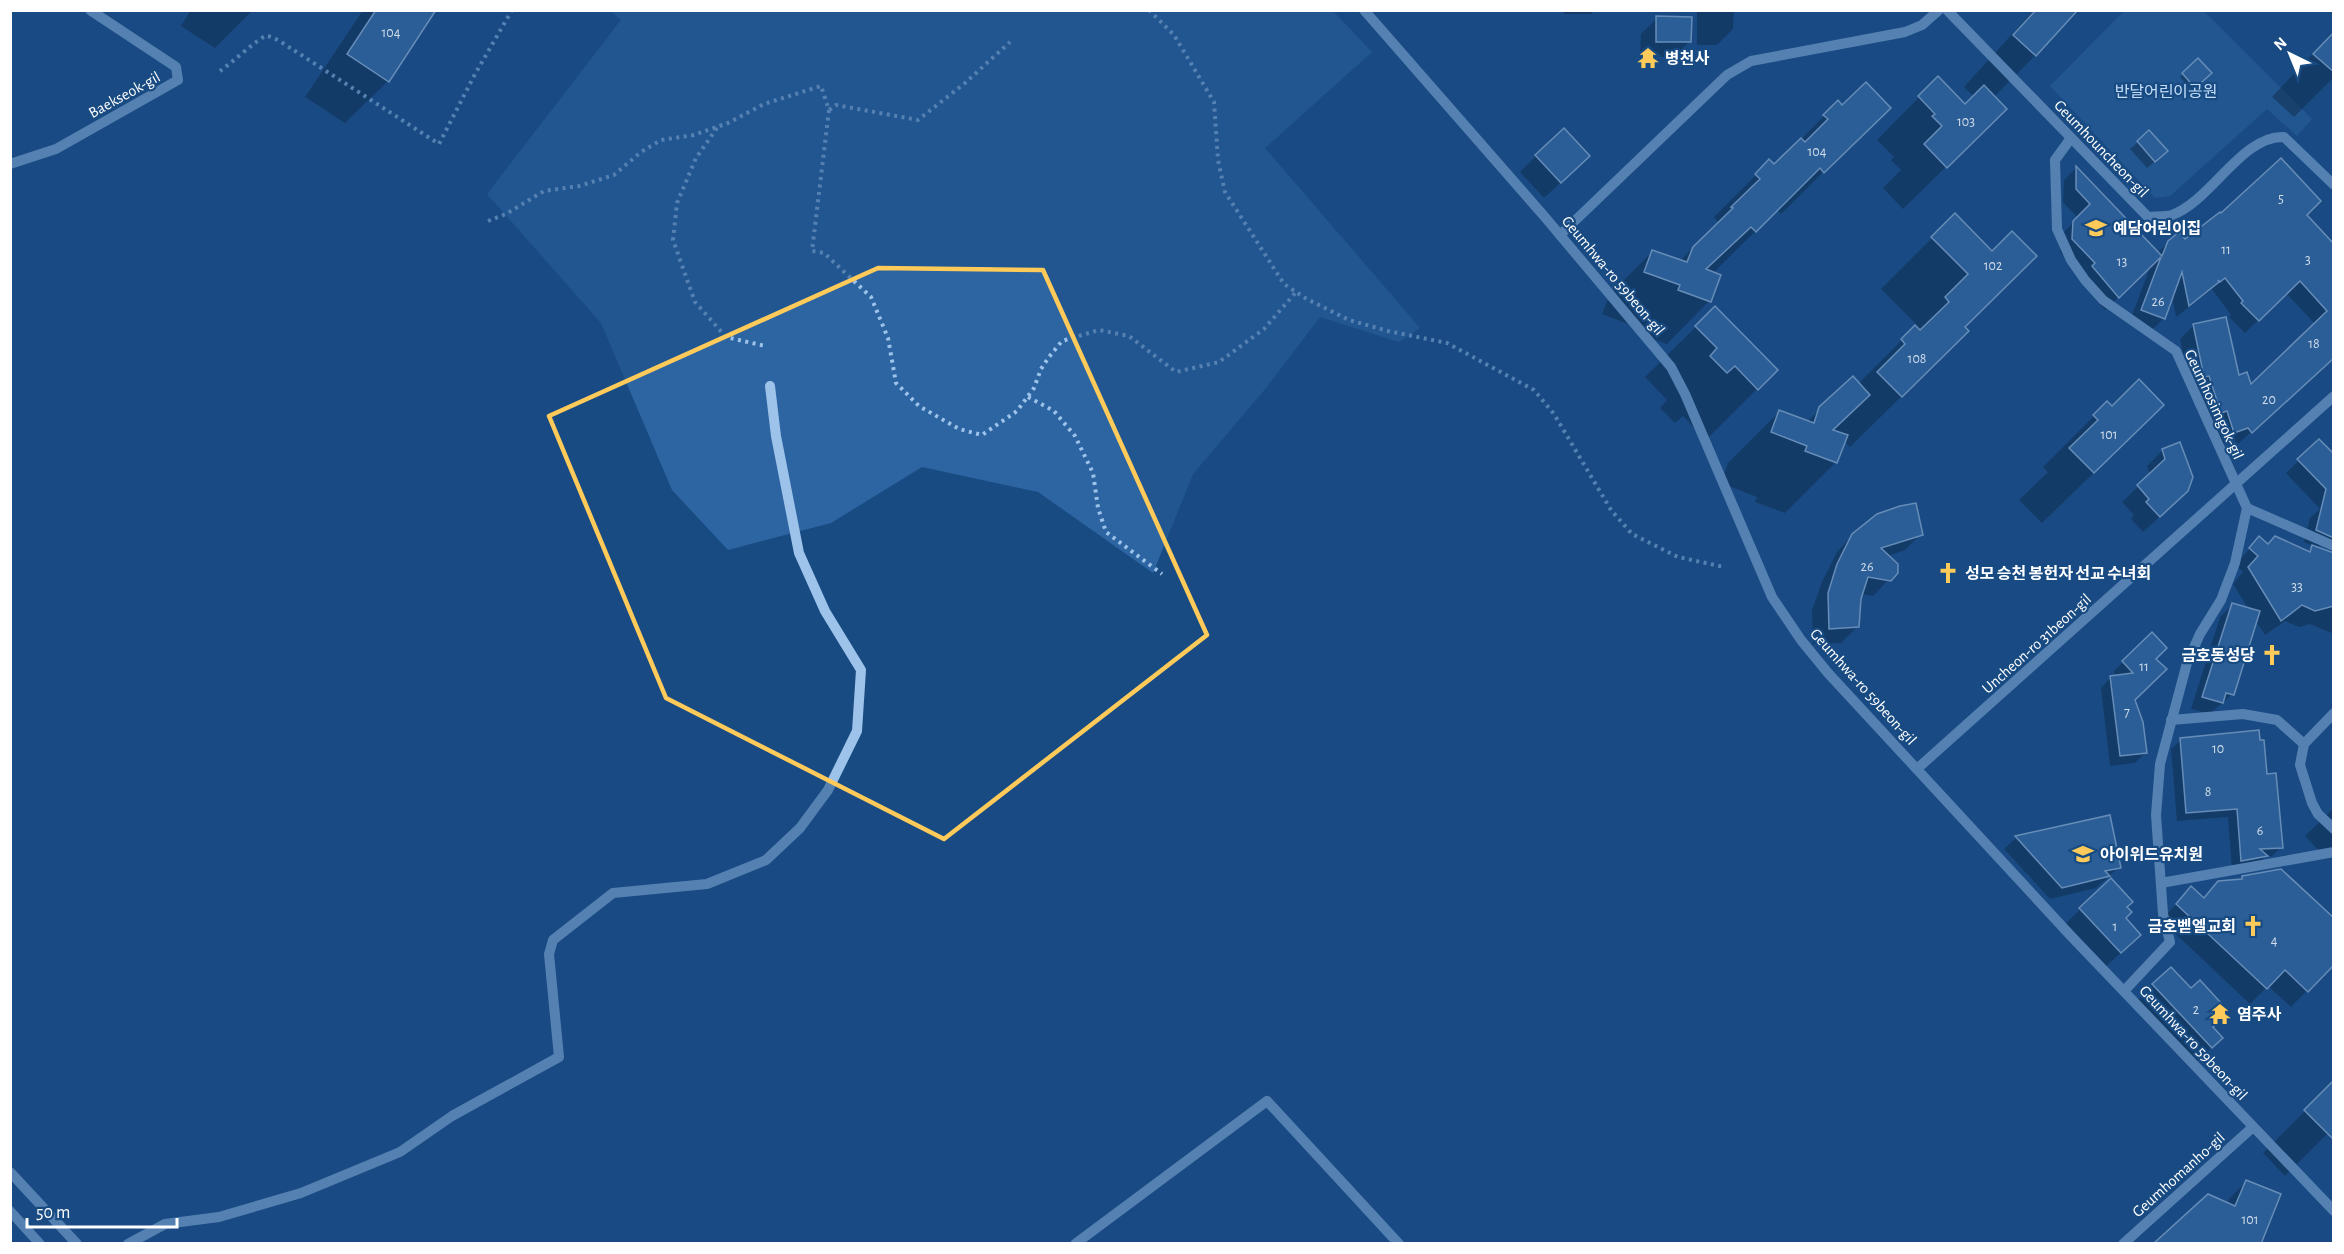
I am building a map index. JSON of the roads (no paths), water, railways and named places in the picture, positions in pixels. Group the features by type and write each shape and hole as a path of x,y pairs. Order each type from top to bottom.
{"street":[{"name":"Baekseok-gil","path":"10,164 56,149 178,80 176,66 90,10"},
{"name":"Geumhwa-ro 59beon-gil","path":"1365,10 1671,367 1685,394 1772,597 1801,640 1828,673 2063,927 2334,1212"},
{"path":"1560,235 1727,75 1751,60 1905,32 1922,25 1939,10"},
{"name":"Geumhouncheon-gil","path":"1947,10 2148,217 2171,215 2196,199 2257,143 2272,136 2284,137 2334,184"},
{"name":"Geumhosimgok-gil","path":"2071,138 2055,160 2057,229 2071,260 2103,300 2176,351 2247,508"},
{"path":"128,1244 165,1224 219,1217 301,1192 400,1152 452,1116 560,1058 549,954 553,940 613,893 707,884 766,860 800,828 828,790 857,731 861,670 825,611 799,553 776,436 770,386"},
{"name":"Uncheon-ro 31beon-gil","path":"1918,768 2334,396"},
{"path":"2124,991 2169,942 2163,914 2156,815 2160,764 2187,663 2200,634 2221,600 2235,563 2247,508 2334,546"},
{"path":"2334,713 2304,744 2300,765 2312,803 2318,814 2334,829"},
{"path":"2171,720 2243,714 2277,720 2304,744"},
{"path":"2161,883 2334,852"},
{"path":"1075,1244 1267,1101 1400,1244"},
{"name":"Geumhomanho-gil","path":"2123,1244 2253,1127"},
{"path":"10,1172 76,1244"},
{"path":"10,1211 40,1244"}],"place":[{"name":"병천사","path":"1648,58"},
{"name":"예담어린이집","path":"2096,228"},
{"name":"성모 승천 봉헌자 선교 수녀회","path":"1948,573"},
{"name":"금호동성당","path":"2272,655"},
{"name":"아이위드유치원","path":"2083,854"},
{"name":"금호벧엘교회","path":"2253,926"},
{"name":"염주사","path":"2220,1014"}],"park label":[{"name":"반달어린이공원","path":"2166,91"}]}
